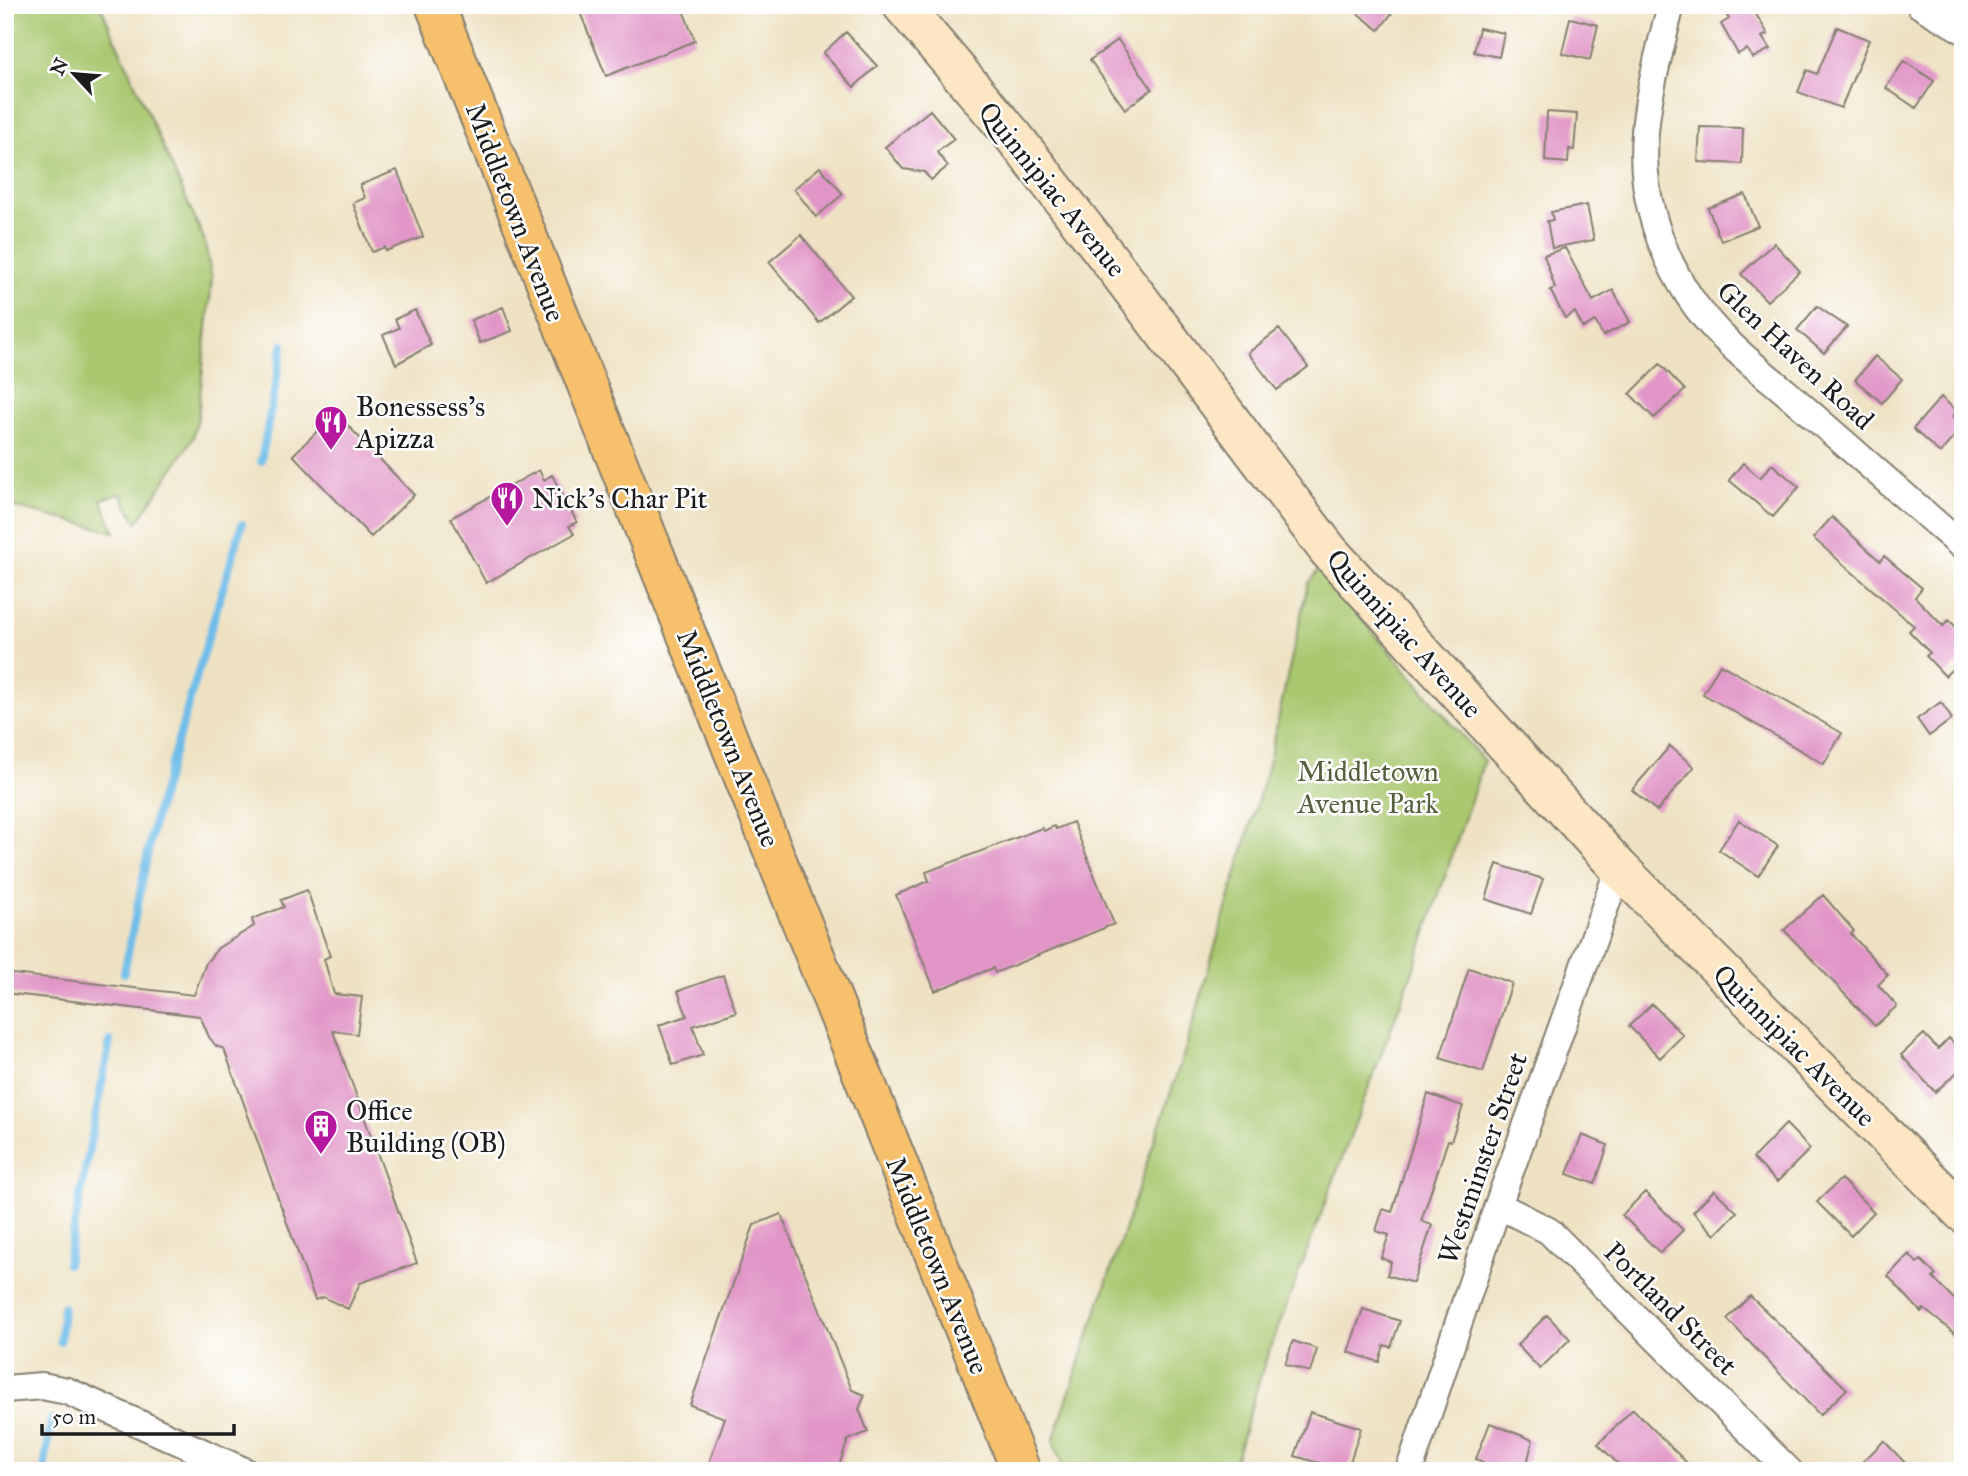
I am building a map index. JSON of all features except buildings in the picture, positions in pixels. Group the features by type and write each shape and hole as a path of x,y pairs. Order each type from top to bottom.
{"main road":[{"name":"Middletown Avenue","path":"435,5 1021,1471"},
{"name":"Quinnipiac Avenue","path":"902,5 1014,137 1328,550 1619,868 1963,1213"}],"street":[{"name":"Glen Haven Road","path":"1671,5 1653,83 1645,136 1646,183 1657,230 1689,297 1728,342 1963,547"},
{"path":"1920,5 1963,30"},
{"name":"Westminster Street","path":"1409,1471 1498,1205 1619,868"},
{"name":"Portland Street","path":"1498,1205 1549,1231 1789,1471"},
{"path":"5,1389 42,1386 66,1391 244,1471"}],"green space":[{"path":"5,5 100,5 204,239 212,278 198,417 193,438 137,523 121,494 101,499 115,532 5,505"},
{"name":"Middletown Avenue Park","path":"1319,569 1484,761 1415,965 1264,1365 1232,1471 1064,1471 1053,1441 1185,1050 1268,765 1308,583"}],"waterway":[{"path":"261,461 283,345"},
{"path":"124,973 155,817 242,524"},
{"path":"67,1264 110,1041"},
{"path":"60,1341 63,1307"},
{"path":"44,1471 51,1419"}],"place":[{"name":"Bonessess's Apizza","path":"331,452"},
{"name":"Nick's Char Pit","path":"507,528"},
{"name":"Office Building (OB)","path":"321,1156"}]}
